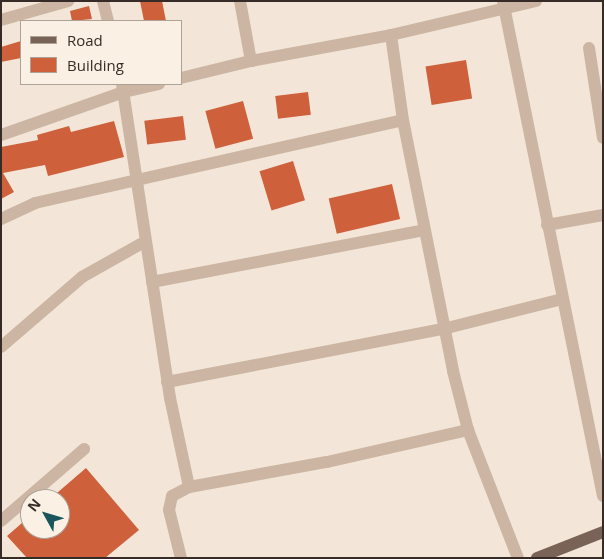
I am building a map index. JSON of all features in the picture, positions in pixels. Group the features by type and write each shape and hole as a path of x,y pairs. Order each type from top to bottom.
{"main road":[{"path":"537,558 603,532"}],"street":[{"path":"1,20 68,1"},
{"path":"103,1 108,20"},
{"path":"240,1 251,61"},
{"path":"182,78 251,61 391,35 504,6 536,1"},
{"path":"504,6 603,496"},
{"path":"391,35 403,120 443,329 468,430 518,558"},
{"path":"589,48 603,138"},
{"path":"1,135 123,88 150,85"},
{"path":"123,88 144,242 167,382 189,487"},
{"path":"1,220 35,203 403,120"},
{"path":"547,225 603,216"},
{"path":"152,282 424,230"},
{"path":"1,347 82,277 144,242"},
{"path":"167,382 443,329 562,299"},
{"path":"182,558 169,510 172,496 189,487 327,462 468,430"},
{"path":"1,521 84,449"}],"building":[{"path":"140,1 162,1 166,20 144,20"},
{"path":"89,6 92,19 72,20 70,11"},
{"path":"20,41 20,58 1,62 1,47"},
{"path":"466,60 472,99 432,105 426,66"},
{"path":"308,92 311,115 278,119 275,96"},
{"path":"243,101 253,139 215,149 205,111"},
{"path":"183,116 186,140 147,145 144,121"},
{"path":"114,121 124,157 48,176 45,165 3,173 14,192 1,199 1,147 38,140 37,135 69,126 71,132"},
{"path":"293,161 305,200 272,210 260,171"},
{"path":"392,184 400,219 337,234 329,199"},
{"path":"86,468 139,530 105,558 27,558 7,536 20,525 20,539 70,539 70,489 62,489"}]}
